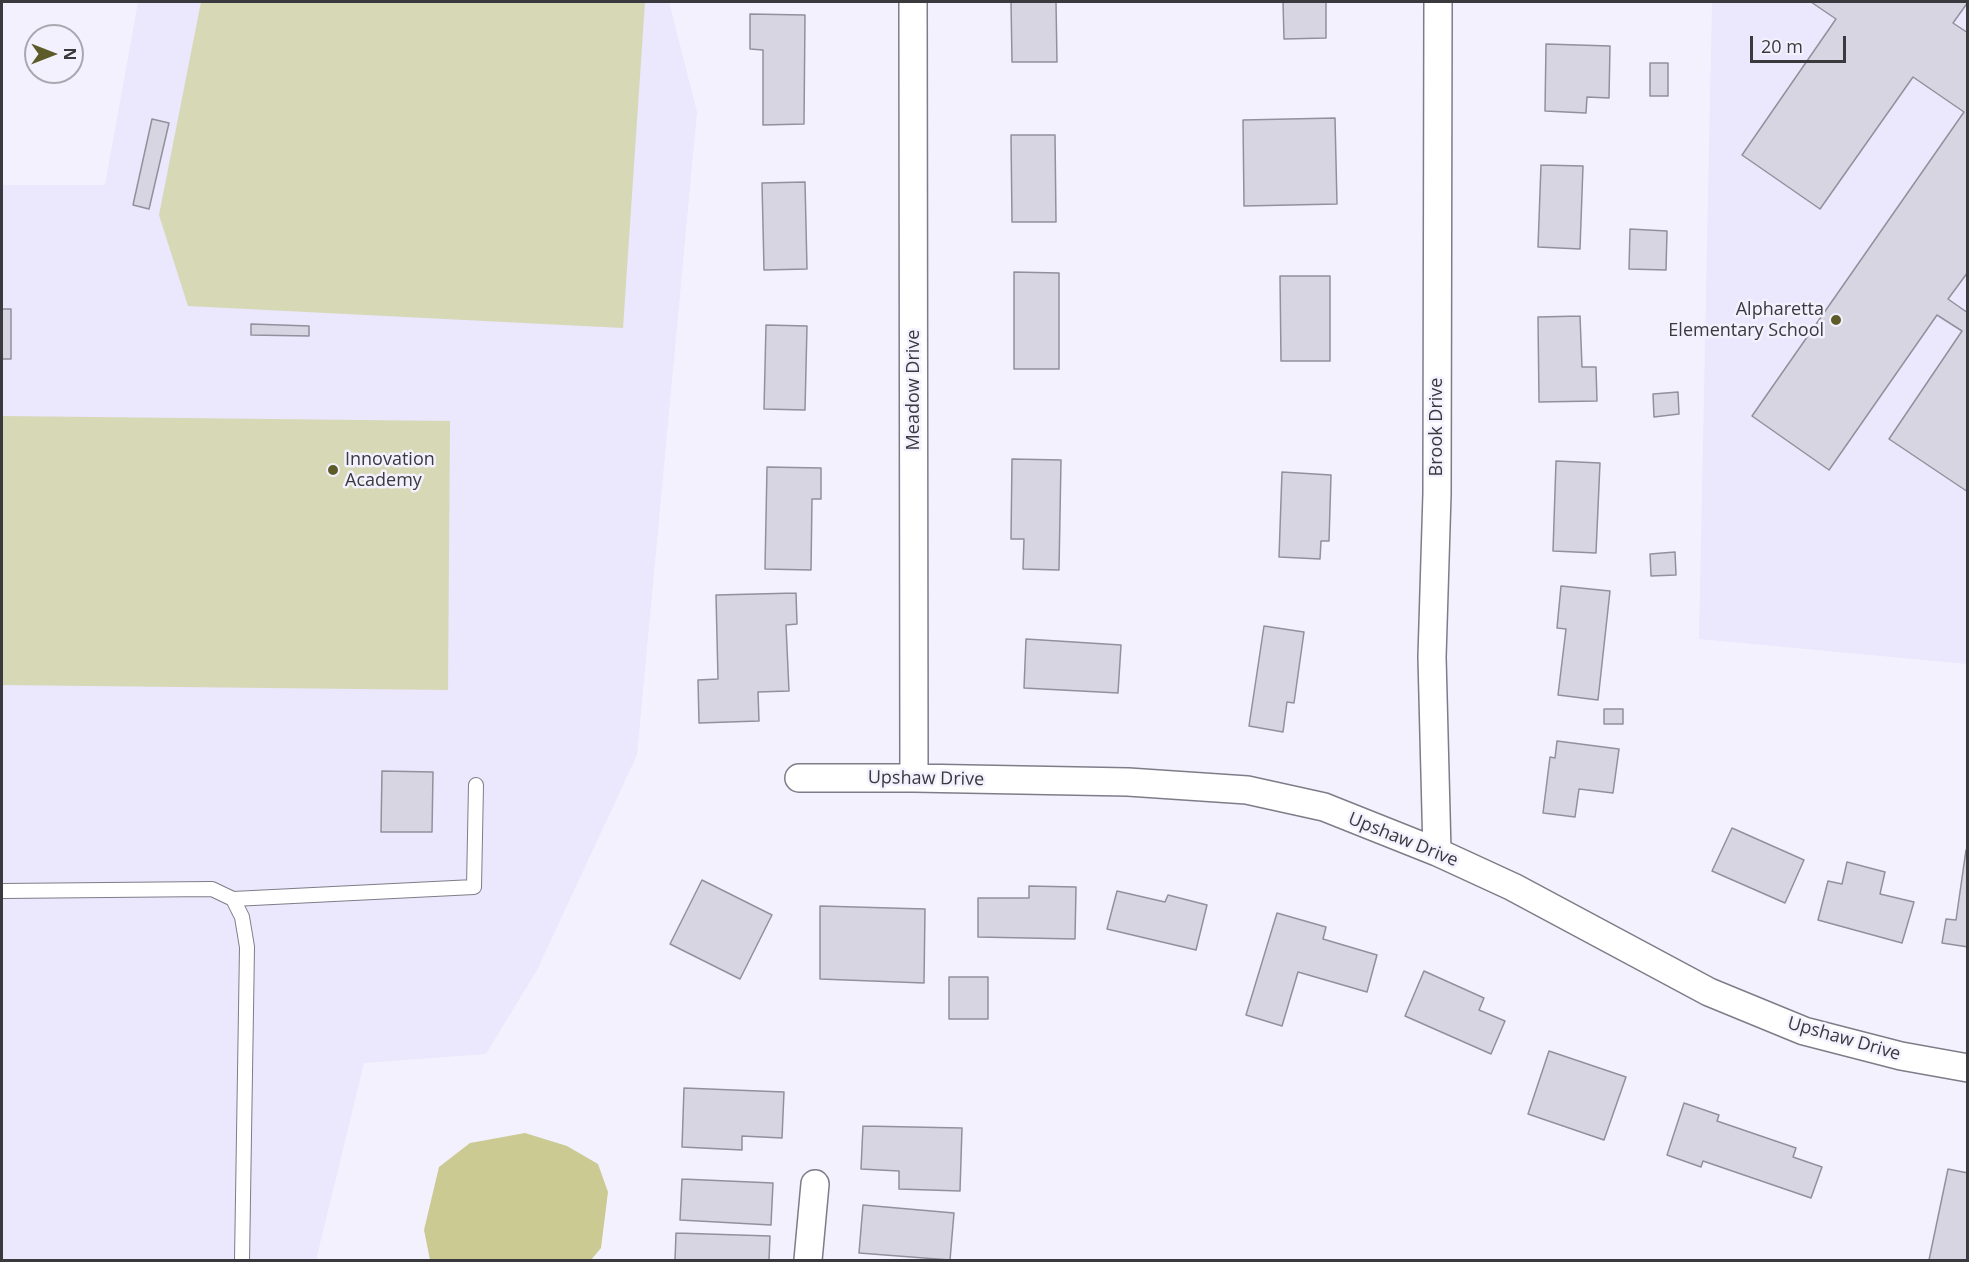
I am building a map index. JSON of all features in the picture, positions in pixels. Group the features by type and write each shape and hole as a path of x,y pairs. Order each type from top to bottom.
{"street":[{"name":"Meadow Drive","path":"913,2 914,778"},
{"name":"Brook Drive","path":"1437,852 1432,657 1437,482 1438,2"},
{"name":"Upshaw Drive","path":"799,778 1128,782 1247,790 1324,807 1437,852 1513,887 1709,992 1804,1031 1901,1056 1968,1068"},
{"path":"808,1260 815,1184"}],"lane":[{"path":"2,891 213,889 233,899 474,887 476,785"},
{"path":"233,899 242,917 247,947 242,1260"}],"shaded area":[{"name":"Innovation Academy","path":"138,2 669,2 697,112 637,755 537,970 486,1054 364,1063 316,1260 2,1260 2,185 105,185"},
{"path":"201,2 645,2 623,328 188,306 159,215"},
{"name":"Alpharetta Elementary School","path":"1712,2 1967,2 1967,664 1699,639"},
{"path":"2,416 450,421 448,690 2,685"},
{"path":"525,1133 567,1146 598,1164 608,1192 601,1248 591,1260 430,1260 424,1230 439,1167 470,1143"}],"building":[{"path":"1011,2 1056,2 1057,62 1012,62"},
{"path":"1283,2 1326,2 1326,38 1284,39"},
{"path":"1811,2 1968,2 1953,23 1968,33 1968,272 1948,299 1968,313 1968,492 1889,439 1962,331 1937,315 1829,470 1752,416 1964,112 1913,77 1820,209 1742,155 1836,19"},
{"path":"750,14 805,15 804,124 763,125 763,50 750,49"},
{"path":"1546,44 1610,46 1609,98 1587,97 1586,113 1545,111"},
{"path":"1650,63 1668,63 1668,96 1650,96"},
{"path":"1335,118 1337,204 1244,206 1243,120"},
{"path":"152,119 169,123 149,209 133,205"},
{"path":"1011,135 1055,135 1056,222 1012,222"},
{"path":"1541,165 1583,166 1580,249 1538,247"},
{"path":"805,182 807,269 764,270 762,183"},
{"path":"1630,229 1667,231 1666,270 1629,269"},
{"path":"1014,272 1059,273 1059,369 1014,369"},
{"path":"1280,276 1330,276 1330,361 1281,361"},
{"path":"2,309 11,309 11,359 2,359"},
{"path":"1580,316 1582,367 1596,367 1597,401 1539,402 1538,317"},
{"path":"251,324 309,326 309,336 251,335"},
{"path":"766,325 807,326 805,410 764,409"},
{"path":"1678,392 1679,414 1654,417 1653,394"},
{"path":"1012,459 1061,460 1059,570 1023,569 1024,539 1011,539"},
{"path":"1556,461 1600,463 1596,553 1553,551"},
{"path":"767,467 821,468 821,499 812,499 811,570 765,569"},
{"path":"1282,472 1331,475 1329,541 1321,541 1320,559 1279,557"},
{"path":"1675,552 1676,575 1651,576 1650,554"},
{"path":"1561,586 1610,591 1598,700 1558,695 1566,629 1557,628"},
{"path":"796,593 797,624 786,625 789,691 758,692 759,721 699,723 698,680 718,679 716,595"},
{"path":"1264,626 1304,632 1294,703 1287,702 1283,732 1249,726"},
{"path":"1026,639 1121,645 1118,693 1024,688"},
{"path":"1604,709 1623,709 1623,724 1604,724"},
{"path":"1557,741 1619,749 1613,793 1579,789 1575,817 1543,813 1550,757 1555,758"},
{"path":"382,771 433,772 432,832 381,832"},
{"path":"1732,828 1804,860 1785,903 1712,871"},
{"path":"1966,850 1968,850 1968,947 1942,943 1946,919 1956,920"},
{"path":"1847,862 1885,872 1880,894 1914,902 1902,943 1818,920 1828,881 1842,884"},
{"path":"702,880 772,915 740,979 670,944"},
{"path":"1029,886 1076,887 1075,939 978,937 978,898 1029,898"},
{"path":"1117,891 1165,902 1168,895 1207,905 1196,950 1107,929"},
{"path":"820,906 925,909 924,983 820,979"},
{"path":"1277,913 1326,927 1323,939 1377,955 1367,992 1298,972 1282,1026 1246,1015"},
{"path":"1424,971 1484,998 1479,1010 1505,1021 1491,1054 1405,1016"},
{"path":"949,977 988,977 988,1019 949,1019"},
{"path":"1549,1051 1626,1077 1604,1140 1528,1114"},
{"path":"684,1088 784,1092 782,1138 742,1136 742,1150 682,1147"},
{"path":"1684,1103 1719,1115 1717,1121 1796,1148 1793,1157 1822,1167 1811,1198 1703,1161 1701,1167 1667,1155"},
{"path":"863,1126 962,1128 960,1191 899,1189 899,1171 861,1169"},
{"path":"1948,1169 1968,1173 1968,1260 1929,1260"},
{"path":"682,1179 773,1183 771,1225 680,1220"},
{"path":"863,1205 954,1213 950,1260 859,1253"},
{"path":"676,1233 770,1236 769,1260 675,1260"}],"place":[{"name":"Alpharetta Elementary School","path":"1836,320"},
{"name":"Innovation Academy","path":"333,470"}]}
